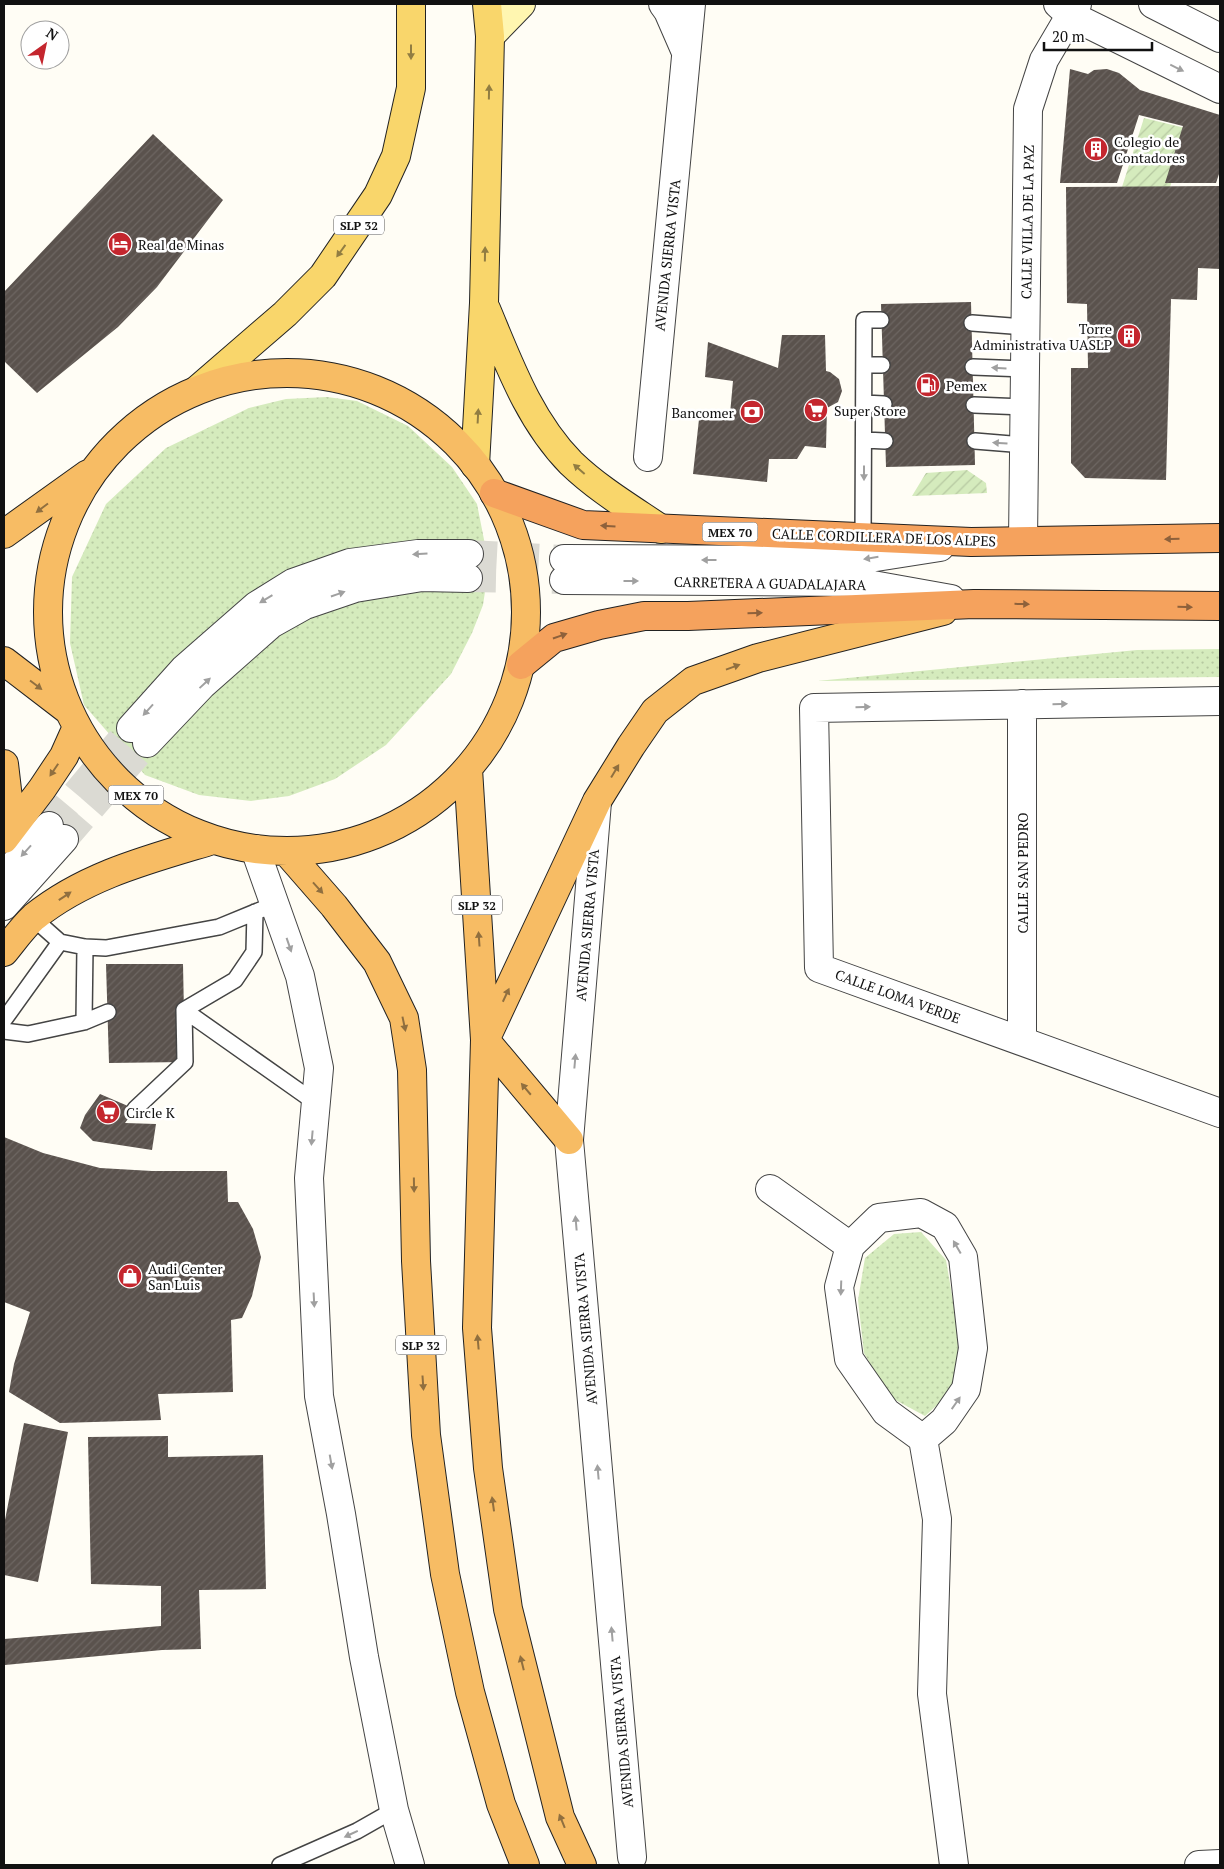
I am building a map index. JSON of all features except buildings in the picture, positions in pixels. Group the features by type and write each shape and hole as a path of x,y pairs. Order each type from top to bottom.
{"highway":[{"name":"MEX 70","path":"4,534 95,468 124,436 159,409 198,390 247,376 298,373 348,382 396,400 439,428 475,465 494,493 517,548 527,606 521,665 502,720 468,770 431,804 386,830 337,847 286,851 255,849 213,840 158,814 112,776 73,718 50,649 48,585 64,524 95,468"},
{"name":"CALLE CORDILLERA DE LOS ALPES","path":"494,493 583,525 971,542 1220,538"},
{"path":"521,665 554,638 599,625 644,616 688,616 974,604 1220,606"},
{"path":"568,1140 485,1040 597,801 631,746 656,712 693,681 758,658 974,604"},
{"name":"MEX 70","path":"4,661 73,718"},
{"path":"4,839 42,789 64,756 73,718"},
{"path":"4,764 9,807 4,826"},
{"name":"SLP 32","path":"468,770 485,1040 477,1328 488,1468 508,1609 560,1817 582,1865"},
{"path":"4,952 33,918 83,884 118,869 213,840"},
{"name":"SLP 32","path":"286,851 334,906 377,962 404,1018 412,1070 416,1261 426,1435 446,1574 470,1692 501,1804 524,1865"}],"main road":[{"name":"SLP 32","path":"198,390 285,314 323,276 378,195 396,156 410,88 411,4"},
{"path":"475,465 484,303 490,36 488,4"},
{"path":"490,36 520,4"},
{"path":"484,303 519,388 545,431 572,463 607,493 661,529"}],"street":[{"name":"AVENIDA SIERRA VISTA","path":"663,4 687,54"},
{"name":"AVENIDA SIERRA VISTA","path":"648,456 691,4"},
{"path":"1153,4 1220,38"},
{"path":"1068,8 1220,89"},
{"name":"CALLE VILLA DE LA PAZ","path":"1023,541 1028,109 1044,60 1068,8"},
{"name":"CARRETERA A GUADALAJARA","path":"971,542 857,560 564,570 856,582 974,604"},
{"path":"139,736 202,685 271,624 305,605 354,588 422,578 468,566"},
{"path":"1022,704 1220,701"},
{"name":"CALLE LOMA VERDE","path":"1022,704 814,708 820,968 1220,1113"},
{"name":"CALLE SAN PEDRO","path":"1022,704 1022,1041"},
{"name":"AVENIDA SIERRA VISTA","path":"597,801 568,1140 632,1857"},
{"path":"4,876 56,832 4,906"},
{"path":"255,849 265,908 300,976 319,1068 308,1178 319,1396 364,1656 394,1810 410,1865"},
{"path":"770,1189 850,1246"},
{"path":"923,1439 944,1421 966,1389 973,1348 963,1257 945,1226 921,1213 879,1218 850,1246 840,1287 849,1360 886,1412 923,1439 937,1519 932,1694 954,1865"},
{"path":"1199,1865 1220,1864"}],"lane":[{"path":"863,538 864,320 882,320"},
{"path":"972,323 1026,327"},
{"path":"864,365 882,365"},
{"path":"973,367 1025,369"},
{"path":"864,403 884,404"},
{"path":"974,405 1024,407"},
{"path":"864,440 885,442"},
{"path":"975,441 1024,445"},
{"path":"33,918 60,942 85,947 106,948 218,927 265,908"},
{"path":"184,1010 235,980 254,952 265,908"},
{"path":"4,1020 60,942"},
{"path":"84,1022 85,947"},
{"path":"184,1010 316,1103"},
{"path":"134,1109 185,1062 184,1010"},
{"path":"4,1031 28,1034 84,1022 108,1012"},
{"path":"280,1865 357,1831 394,1810"}],"green space":[{"path":"1144,118 1189,129 1170,187 1122,187"},
{"path":"327,397 357,401 408,426 452,467 477,504 489,565 483,605 472,633 451,674 386,745 335,779 289,796 251,801 199,795 145,775 84,705 70,643 72,577 106,504 166,448 249,408 286,399"},
{"path":"967,470 986,483 987,493 912,496 926,473"},
{"path":"1220,649 1220,677 817,681 1137,650"},
{"path":"921,1232 946,1260 956,1319 960,1363 949,1394 925,1416 890,1397 864,1353 858,1300 865,1258 894,1234"}],"tunnel":[{"path":"469,554 564,559"},
{"path":"468,578 564,580"},
{"path":"49,826 131,728"},
{"path":"64,839 147,743"}],"place":[{"name":"Colegio de Contadores","path":"1096,149"},
{"name":"Real de Minas","path":"120,244"},
{"name":"Torre Administrativa UASLP","path":"1129,336"},
{"name":"Pemex","path":"928,385"},
{"name":"Super Store","path":"816,410"},
{"name":"Bancomer","path":"752,412"},
{"name":"Circle K","path":"108,1112"},
{"name":"Audi Center San Luis","path":"130,1276"}]}
